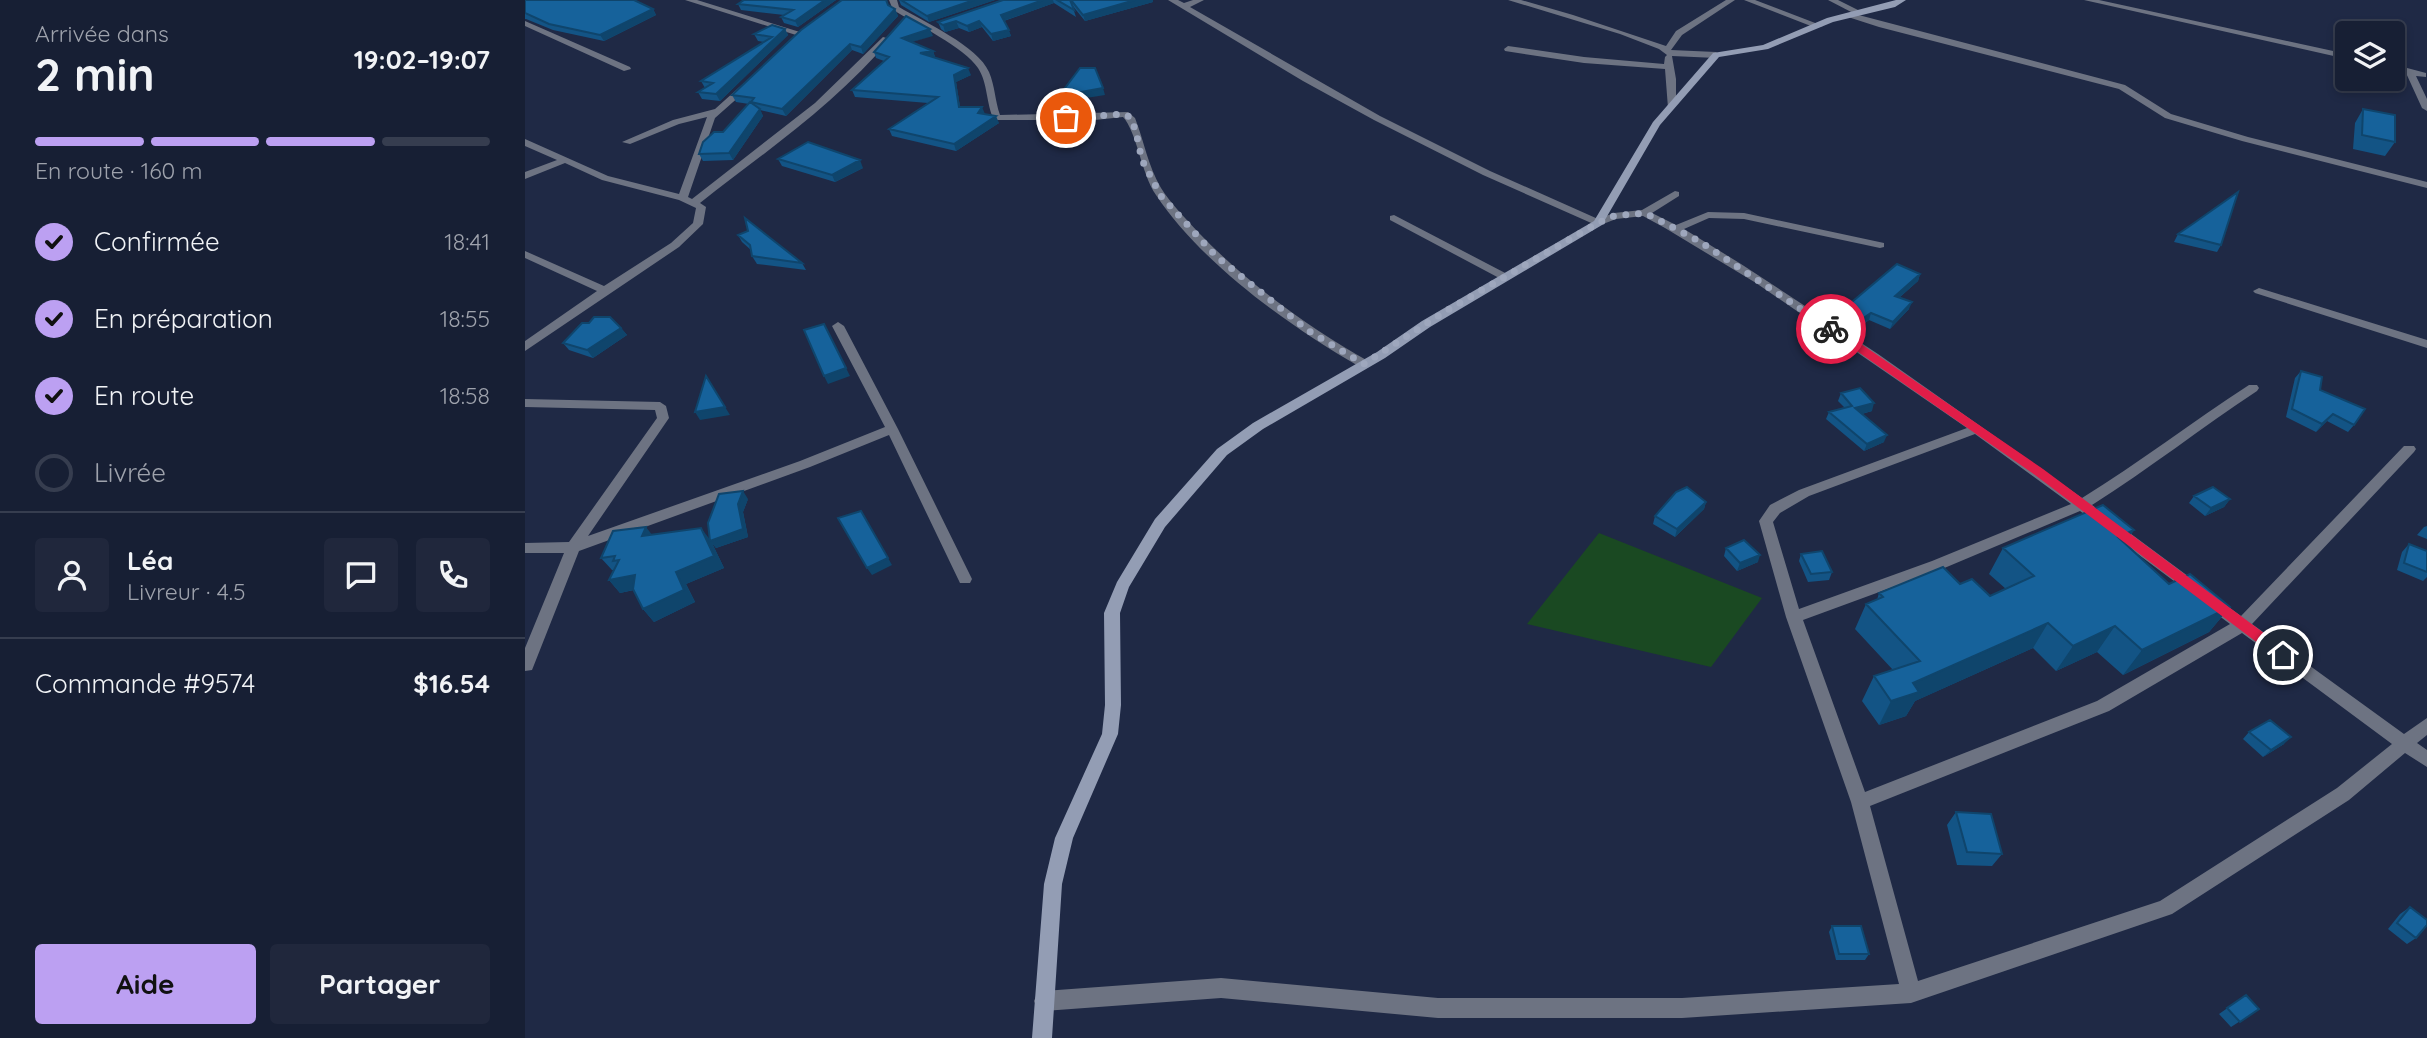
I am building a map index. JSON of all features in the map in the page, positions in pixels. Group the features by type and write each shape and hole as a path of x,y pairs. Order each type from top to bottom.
{"street":[{"path":"689,0 799,33"},
{"path":"893,0 896,8 973,56 984,69 990,102 997,118 1125,114 1131,118 1142,160 1161,196 1216,256 1309,331 1364,364"},
{"path":"1172,0 1306,79 1432,146 1512,186 1598,223"},
{"path":"1184,6 1200,0"},
{"path":"1512,0 1641,38 1669,51 1716,55 1765,47 1819,26 1902,0"},
{"path":"1671,106 1668,92 1672,76 1667,67 1669,51 1679,33 1731,0"},
{"path":"1748,0 1819,26"},
{"path":"1832,0 1854,14 1882,25 2122,87 2168,116 2245,139 2427,185"},
{"path":"2088,0 2335,54"},
{"path":"898,26 907,15"},
{"path":"525,23 627,69"},
{"path":"927,28 939,24"},
{"path":"790,42 809,26"},
{"path":"688,200 806,114 862,66 889,36"},
{"path":"1508,49 1584,60 1667,67"},
{"path":"1598,223 1643,143 1716,55"},
{"path":"2405,71 2423,75"},
{"path":"2410,72 2427,108"},
{"path":"688,200 711,117 753,79"},
{"path":"627,142 676,122 718,111"},
{"path":"525,142 562,161 605,178 688,200 701,207 698,224 675,245 605,290 525,347"},
{"path":"525,176 562,161"},
{"path":"1042,1038 1053,884 1063,838 1110,734 1112,613 1122,586 1160,523 1222,452 1258,426 1598,223 1614,216 1645,213 1675,194"},
{"path":"1645,213 1699,241 1880,360 2082,505 2427,760"},
{"path":"1676,229 1708,215 1744,216 1880,244"},
{"path":"1394,218 1504,277"},
{"path":"525,254 605,290"},
{"path":"2259,291 2427,344"},
{"path":"838,326 965,579"},
{"path":"1794,617 1937,565 2082,505 2144,466 2207,418 2253,388"},
{"path":"525,403 660,406 663,418 573,547 526,664"},
{"path":"525,548 573,547 805,464 892,429"},
{"path":"1912,993 1860,802 1794,617 1766,521 1775,509 1804,493 1977,429"},
{"path":"1860,802 2103,706 2242,625 2409,449"},
{"path":"1044,1002 1221,988 1438,1008 1682,1008 1912,993 2165,908 2343,794 2427,725"}],"green space":[{"path":"1599,533 1762,598 1711,667 1527,624"}],"building":[{"path":"525,0 634,0 653,9 600,35 549,24 525,13"},
{"path":"744,0 825,0 795,21 781,17 793,10 738,4"},
{"path":"842,0 886,0 888,5 895,9 861,47 850,44 782,109 751,102 754,98 732,95 801,30"},
{"path":"901,0 974,0 927,16"},
{"path":"1003,0 1043,0 1001,15 1009,30 991,34 979,21 967,26 956,21 943,25 938,22"},
{"path":"1057,0 1070,0 1074,10"},
{"path":"1071,0 1135,0 1083,15"},
{"path":"906,16 930,29 902,38 933,51 920,53 968,68 954,75 959,107 982,107 978,113 996,116 954,144 889,129 938,97 852,90 889,57 874,52"},
{"path":"772,25 785,29 716,94 698,92 713,83 701,81 772,37 754,34"},
{"path":"1080,68 1095,68 1103,88 1059,96"},
{"path":"750,102 760,109 729,153 699,154 703,142 714,132 723,132"},
{"path":"2363,109 2395,115 2395,142 2362,135"},
{"path":"808,142 860,160 832,175 778,159"},
{"path":"2238,192 2221,245 2178,234 2194,223"},
{"path":"745,218 802,263 752,256 750,245 738,235 748,231"},
{"path":"1897,264 1920,274 1895,296 1912,302 1893,322 1871,313 1859,321 1840,312"},
{"path":"594,317 610,317 621,328 587,350 563,343 582,323 589,323"},
{"path":"824,324 846,368 824,376 804,330"},
{"path":"2301,371 2322,377 2320,390 2365,409 2354,425 2333,414 2322,424 2292,409"},
{"path":"706,376 725,407 695,412"},
{"path":"1860,388 1874,403 1855,408 1887,435 1867,444 1829,412 1852,406 1841,393"},
{"path":"1687,487 1706,502 1677,529 1655,516 1676,492"},
{"path":"2213,487 2230,499 2211,508 2194,496"},
{"path":"743,491 738,504 743,529 710,541 708,523 719,494"},
{"path":"2103,505 2134,530 2118,537 2169,584 2190,574 2230,607 2142,650 2115,626 2073,646 2048,623 1913,683 1919,692 1891,701 1874,676 1920,661 1866,604 1883,597 1879,593 1943,567 1960,584 1972,579 1990,596 2034,576 2003,548"},
{"path":"861,511 888,558 867,568 838,518"},
{"path":"646,527 642,536 701,528 714,556 676,572 684,590 643,609 633,589 635,575 609,580 619,560 613,561 615,556 601,558 613,531"},
{"path":"1744,540 1760,555 1740,563 1726,548"},
{"path":"2409,544 2427,551 2427,572 2404,563"},
{"path":"1822,551 1832,572 1811,574 1801,554"},
{"path":"2270,720 2291,737 2271,750 2249,732"},
{"path":"1956,812 1991,814 2002,854 1967,852"},
{"path":"2410,907 2427,920 2427,925 2416,938 2397,923"},
{"path":"1832,926 1861,926 1869,954 1839,954"},
{"path":"2246,995 2259,1009 2240,1022 2227,1008"}],"way so far":[{"path":"1066,118 1125,114 1131,118 1142,160 1161,196 1216,256 1309,331 1364,364 1446,311 1598,223 1614,216 1645,213 1699,241 1831,329"}],"route":[{"path":"1831,329 2039,472 2283,655"}]}
